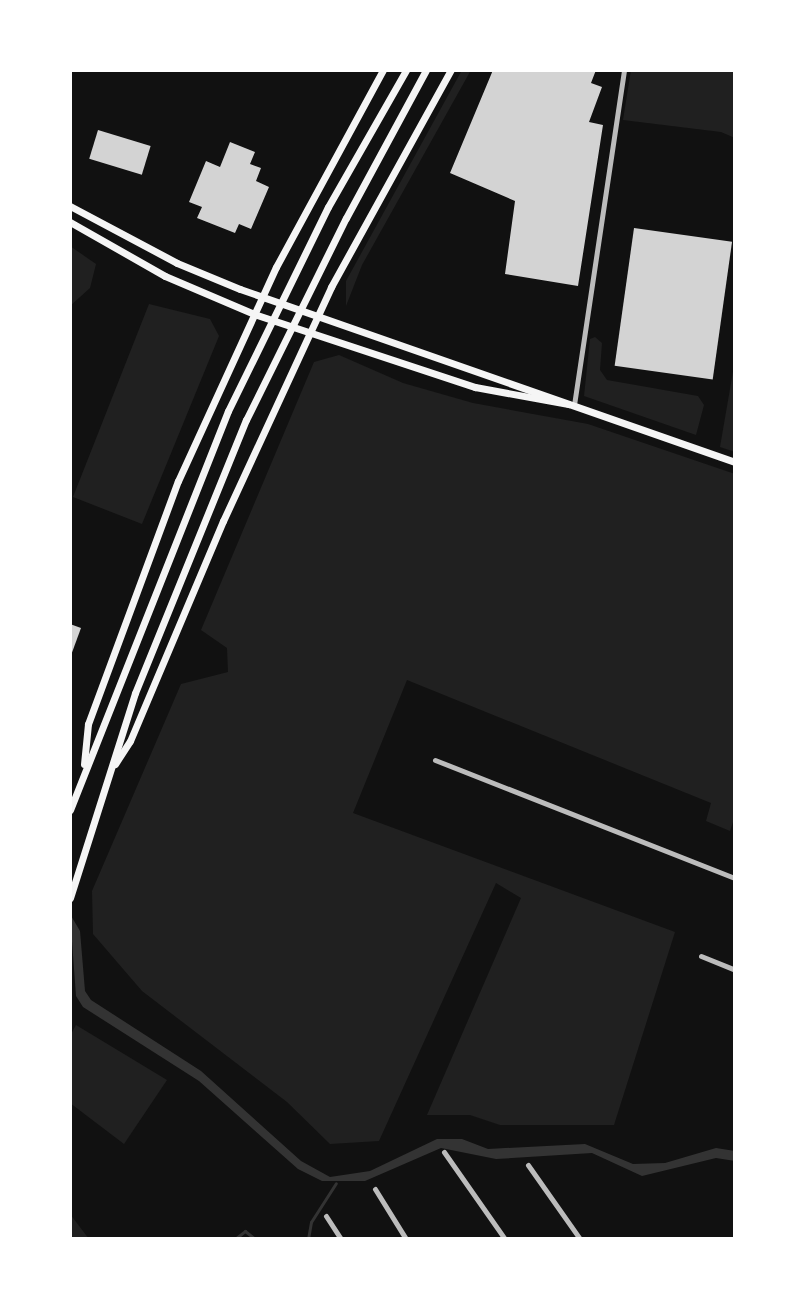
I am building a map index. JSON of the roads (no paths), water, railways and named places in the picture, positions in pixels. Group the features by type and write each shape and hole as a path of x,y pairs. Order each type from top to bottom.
{"main road":[{"path":"84,770 88,724 130,604 262,296 383,70"},
{"path":"70,810 228,411 328,207 406,70"},
{"path":"70,898 109,772 180,578 246,420 346,218 426,70"},
{"path":"109,772 130,741 318,315 451,70"},
{"path":"70,206 177,263 262,296 735,462"},
{"path":"70,222 165,276 254,314 488,391 574,405"}],"street":[{"path":"574,405 624,70"},
{"path":"435,760 735,878"},
{"path":"701,956 735,970"},
{"path":"444,1152 505,1239"},
{"path":"528,1165 580,1239"},
{"path":"375,1189 406,1239"},
{"path":"326,1216 341,1239"}],"waterway":[{"path":"308,1239 311,1222 336,1183"},
{"path":"235,1239 245,1231 255,1239"}]}
